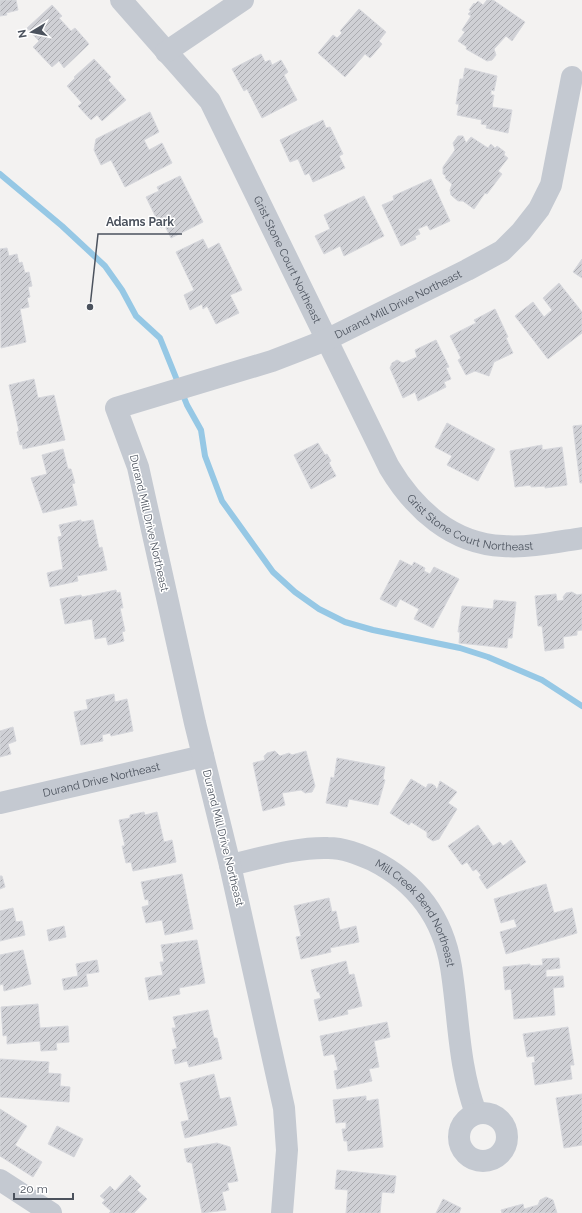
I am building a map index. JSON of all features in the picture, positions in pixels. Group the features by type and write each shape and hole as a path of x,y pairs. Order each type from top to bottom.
{"street":[{"name":"Grist Stone Court Northeast","path":"121,0 210,101 389,468 408,497 427,514 455,534 486,545 527,546 582,538"},
{"path":"166,52 243,0"},
{"name":"Durand Mill Drive Northeast","path":"282,1213 287,1150 284,1108 230,864 195,723 138,467 116,408 272,361 326,340 490,259 513,242 539,210 551,185 572,77"},
{"name":"Durand Drive Northeast","path":"0,802 203,756"},
{"name":"Mill Creek Bend Northeast","path":"230,864 304,849 329,848 362,856 381,865 406,881 428,905 443,933 451,967 465,1078 476,1113"},
{"path":"0,1180 51,1213"}],"building":[{"path":"0,0 16,0 18,10 6,13 7,15 0,16"},
{"path":"487,0 493,0 525,22 512,41 506,36 494,49 496,55 492,60 487,61 466,49 467,47 458,41 465,32 462,30 471,16 468,14 471,11 469,10 474,3 475,4 478,1 483,5"},
{"path":"52,5 62,16 59,18 71,31 75,28 89,44 64,68 59,61 52,67 33,47 39,41 27,28"},
{"path":"359,9 386,32 379,41 382,44 372,56 370,58 365,54 345,77 318,53 333,35 337,38 342,33 340,31"},
{"path":"261,54 265,62 270,60 272,65 281,60 288,72 284,75 297,100 262,118 247,89 244,91 232,69"},
{"path":"94,59 111,77 108,80 126,100 102,121 97,115 91,120 78,106 82,103 67,86 75,78 74,77"},
{"path":"465,68 497,76 494,91 491,90 491,95 494,95 492,107 512,110 508,133 486,128 487,125 481,124 482,120 457,115 459,104 456,104 460,79 463,79"},
{"path":"150,112 159,132 144,140 149,150 162,143 172,163 125,187 111,160 101,165 94,150 96,139"},
{"path":"323,120 326,128 330,127 343,154 339,156 345,168 313,182 309,173 305,175 298,159 290,162 280,140"},
{"path":"458,136 463,136 466,143 471,137 488,148 491,144 495,148 497,146 505,152 504,155 508,158 498,171 502,174 487,194 485,193 474,209 463,201 458,201 451,195 450,190 452,184 443,174 443,167 455,150 453,143"},
{"path":"180,176 203,222 171,238 165,226 161,228 146,197 159,191 157,187"},
{"path":"431,179 450,221 430,230 427,225 418,229 420,234 415,236 416,239 401,246 382,205 394,200 393,196"},
{"path":"364,196 384,236 344,256 340,246 324,254 315,236 330,229 324,215"},
{"path":"203,239 208,249 219,243 242,290 230,295 239,313 216,324 207,306 203,309 202,304 190,310 184,295 194,290 176,252"},
{"path":"7,248 9,256 17,254 19,263 22,262 25,273 29,272 32,286 28,287 30,297 27,298 29,307 20,309 26,342 1,348 0,249"},
{"path":"582,259 582,278 573,272"},
{"path":"559,283 582,312 582,333 548,359 515,316 533,302 544,317 552,310 543,298"},
{"path":"495,309 508,337 506,338 513,353 494,362 489,376 475,371 466,375 458,360 461,358 450,336 476,323 474,320"},
{"path":"436,340 449,367 446,368 451,379 444,382 446,387 418,401 415,392 403,398 390,368 392,363 397,360 403,363 417,357 415,350"},
{"path":"34,379 38,398 54,395 65,440 23,449 22,444 20,445 17,432 19,431 9,385"},
{"path":"447,423 495,449 478,481 447,465 452,456 435,447"},
{"path":"582,425 582,483 580,483 573,426"},
{"path":"318,443 325,455 327,454 331,461 329,463 336,476 311,489 294,455"},
{"path":"542,445 542,450 562,447 567,485 545,488 545,486 531,487 531,485 515,487 510,451"},
{"path":"63,449 68,469 71,469 75,483 72,484 77,505 43,513 31,478 47,474 42,455"},
{"path":"81,520 81,522 93,520 99,548 102,547 107,570 77,576 78,581 50,587 47,573 63,569 58,537 62,536 59,525"},
{"path":"400,560 412,566 414,562 425,568 424,571 430,574 434,567 459,579 433,628 414,619 419,609 400,599 396,607 380,599"},
{"path":"116,590 117,593 120,592 123,608 120,608 125,631 122,632 124,641 108,645 106,637 95,639 92,619 65,624 60,599 81,595 82,597"},
{"path":"572,592 577,595 582,594 582,630 577,631 577,635 563,637 564,648 545,651 542,626 538,626 535,596 556,594 557,601 564,600 563,597 566,593"},
{"path":"494,600 516,602 512,638 508,638 507,648 459,643 460,632 458,632 462,606 493,609"},
{"path":"114,694 115,702 127,699 133,731 111,736 110,733 102,735 103,741 81,745 74,712 88,709 86,700"},
{"path":"13,727 16,741 8,744 11,754 0,757 0,731"},
{"path":"275,751 280,756 289,753 292,755 306,751 315,786 312,792 305,793 301,790 282,793 285,805 263,811 253,763 265,760 264,756 267,753"},
{"path":"337,758 385,767 383,779 385,780 378,805 349,799 347,807 326,803 331,777 334,778"},
{"path":"411,779 426,788 428,784 432,784 437,790 440,781 457,792 448,803 457,809 439,839 433,841 427,837 427,832 411,822 409,825 390,813"},
{"path":"144,812 145,815 157,812 164,842 172,840 176,862 133,871 131,862 126,863 122,846 125,846 119,820 130,818 130,815"},
{"path":"478,825 493,846 500,842 503,846 511,840 526,862 487,889 479,877 481,875 476,869 473,871 467,862 462,865 448,846"},
{"path":"182,874 193,929 165,935 162,920 146,923 142,907 149,905 148,899 145,900 141,882"},
{"path":"0,876 2,876 5,887 0,889"},
{"path":"546,884 554,913 572,908 577,933 506,954 500,932 517,927 514,919 501,923 494,899"},
{"path":"329,898 332,912 336,911 340,930 356,926 359,942 330,948 331,952 301,959 296,937 301,936 294,906"},
{"path":"13,908 16,922 22,921 25,935 0,941 0,911"},
{"path":"64,926 66,937 49,941 47,930"},
{"path":"197,940 205,983 179,988 180,994 149,1000 145,978 163,975 160,962 164,962 161,945"},
{"path":"23,950 31,984 4,991 3,984 0,985 0,955"},
{"path":"559,958 560,968 546,970 546,977 563,976 564,987 553,988 555,1015 514,1019 511,989 505,990 503,967 530,964 530,966 543,965 542,959"},
{"path":"97,960 99,972 86,974 88,986 64,990 62,979 78,976 76,964"},
{"path":"346,961 349,975 354,974 362,1006 347,1010 348,1014 319,1021 314,1000 321,998 319,992 317,992 311,970"},
{"path":"38,1004 40,1028 68,1026 69,1042 56,1043 57,1050 41,1051 40,1041 7,1044 7,1035 3,1036 1,1007"},
{"path":"208,1010 214,1038 217,1038 222,1059 189,1067 187,1061 175,1064 172,1050 177,1048 172,1028 176,1028 173,1017"},
{"path":"387,1022 390,1037 374,1041 379,1067 369,1069 372,1081 337,1089 334,1071 338,1070 334,1054 324,1056 320,1036"},
{"path":"568,1027 574,1065 570,1065 572,1079 535,1085 532,1063 535,1062 534,1056 527,1057 523,1034"},
{"path":"0,1059 49,1062 48,1073 61,1074 60,1086 70,1087 69,1102 0,1097"},
{"path":"214,1074 220,1099 230,1097 237,1125 185,1138 181,1122 189,1120 180,1083"},
{"path":"582,1094 582,1145 564,1148 556,1098"},
{"path":"366,1096 366,1101 378,1099 383,1147 348,1151 347,1141 344,1141 342,1129 346,1129 346,1122 336,1123 333,1100"},
{"path":"0,1109 27,1126 15,1145 42,1162 33,1177 0,1156"},
{"path":"57,1126 83,1139 74,1157 48,1144"},
{"path":"217,1143 230,1147 238,1181 227,1183 229,1190 222,1192 226,1210 202,1213 192,1163 187,1162 184,1149"},
{"path":"337,1170 396,1176 394,1193 382,1192 380,1213 346,1213 348,1190 335,1189"},
{"path":"130,1175 141,1186 137,1190 147,1199 134,1213 109,1213 111,1211 102,1203 105,1200 100,1196 110,1186 115,1191"},
{"path":"546,1197 553,1200 557,1213 502,1213 501,1210 523,1204 524,1209 538,1205 540,1200"},
{"path":"443,1199 461,1208 459,1213 436,1213"}],"waterway":[{"path":"0,174 62,226 105,266 122,290 136,316 160,338 187,405 201,430 205,456 222,501 273,572 295,592 319,609 345,622 373,630 460,648 488,657 542,680 582,706"}],"place":[{"name":"Adams Park","path":"90,307"}]}
